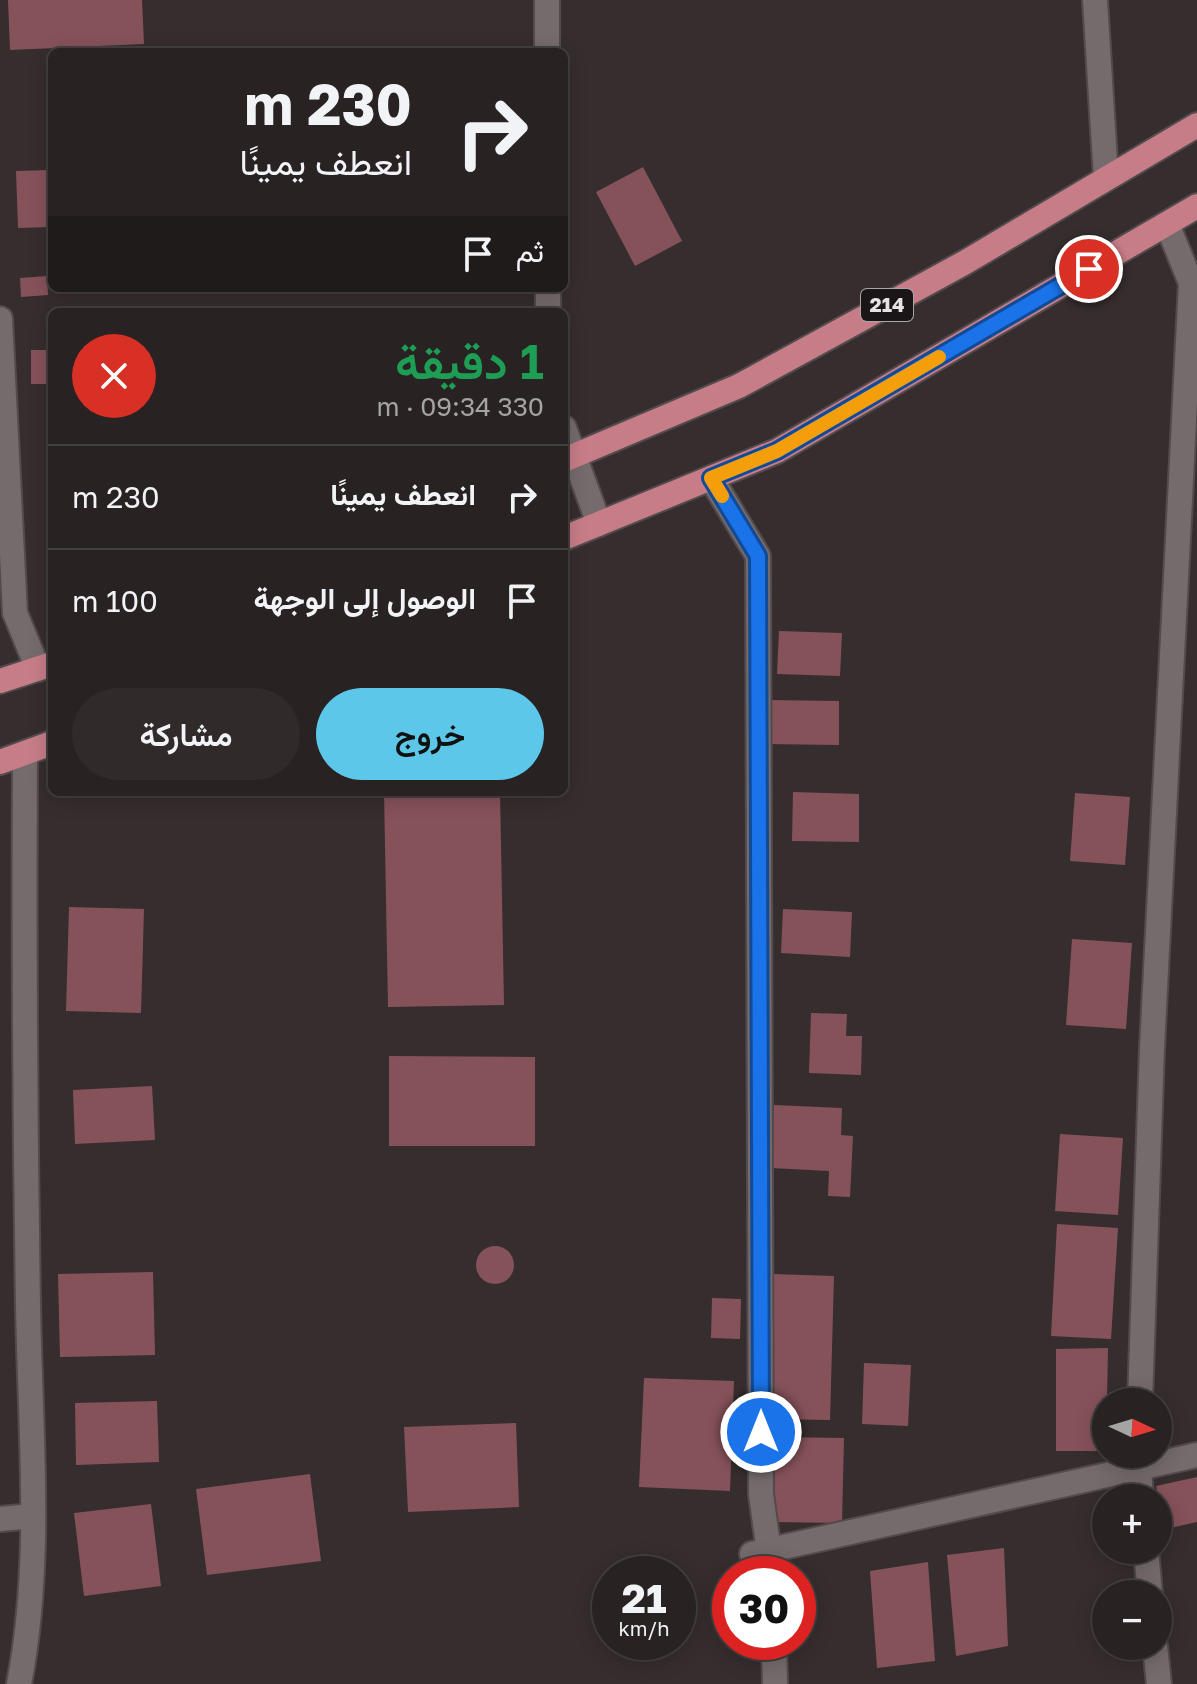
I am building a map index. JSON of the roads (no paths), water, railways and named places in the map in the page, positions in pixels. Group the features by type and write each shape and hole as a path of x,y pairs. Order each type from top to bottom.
{"highway":[{"name":"214","path":"570,458 739,386 964,263 1197,125"},
{"path":"568,536 777,451 1197,206"},
{"path":"0,681 45,666"},
{"path":"0,762 48,745"}],"street":[{"path":"547,0 547,48"},
{"path":"1095,0 1106,178"},
{"path":"1140,1388 1152,1048 1191,283 1167,224"},
{"path":"0,319 15,613 45,666"},
{"path":"570,458 599,524"},
{"path":"711,478 758,556 761,1494 765,1556"},
{"path":"19,1684 30,1625 32,1516 24,1057 25,754"},
{"path":"1172,1457 1197,1455"},
{"path":"776,1556 1108,1468"},
{"path":"0,1519 32,1516"},
{"path":"774,1660 775,1684"},
{"path":"1156,1660 1159,1684"}]}
